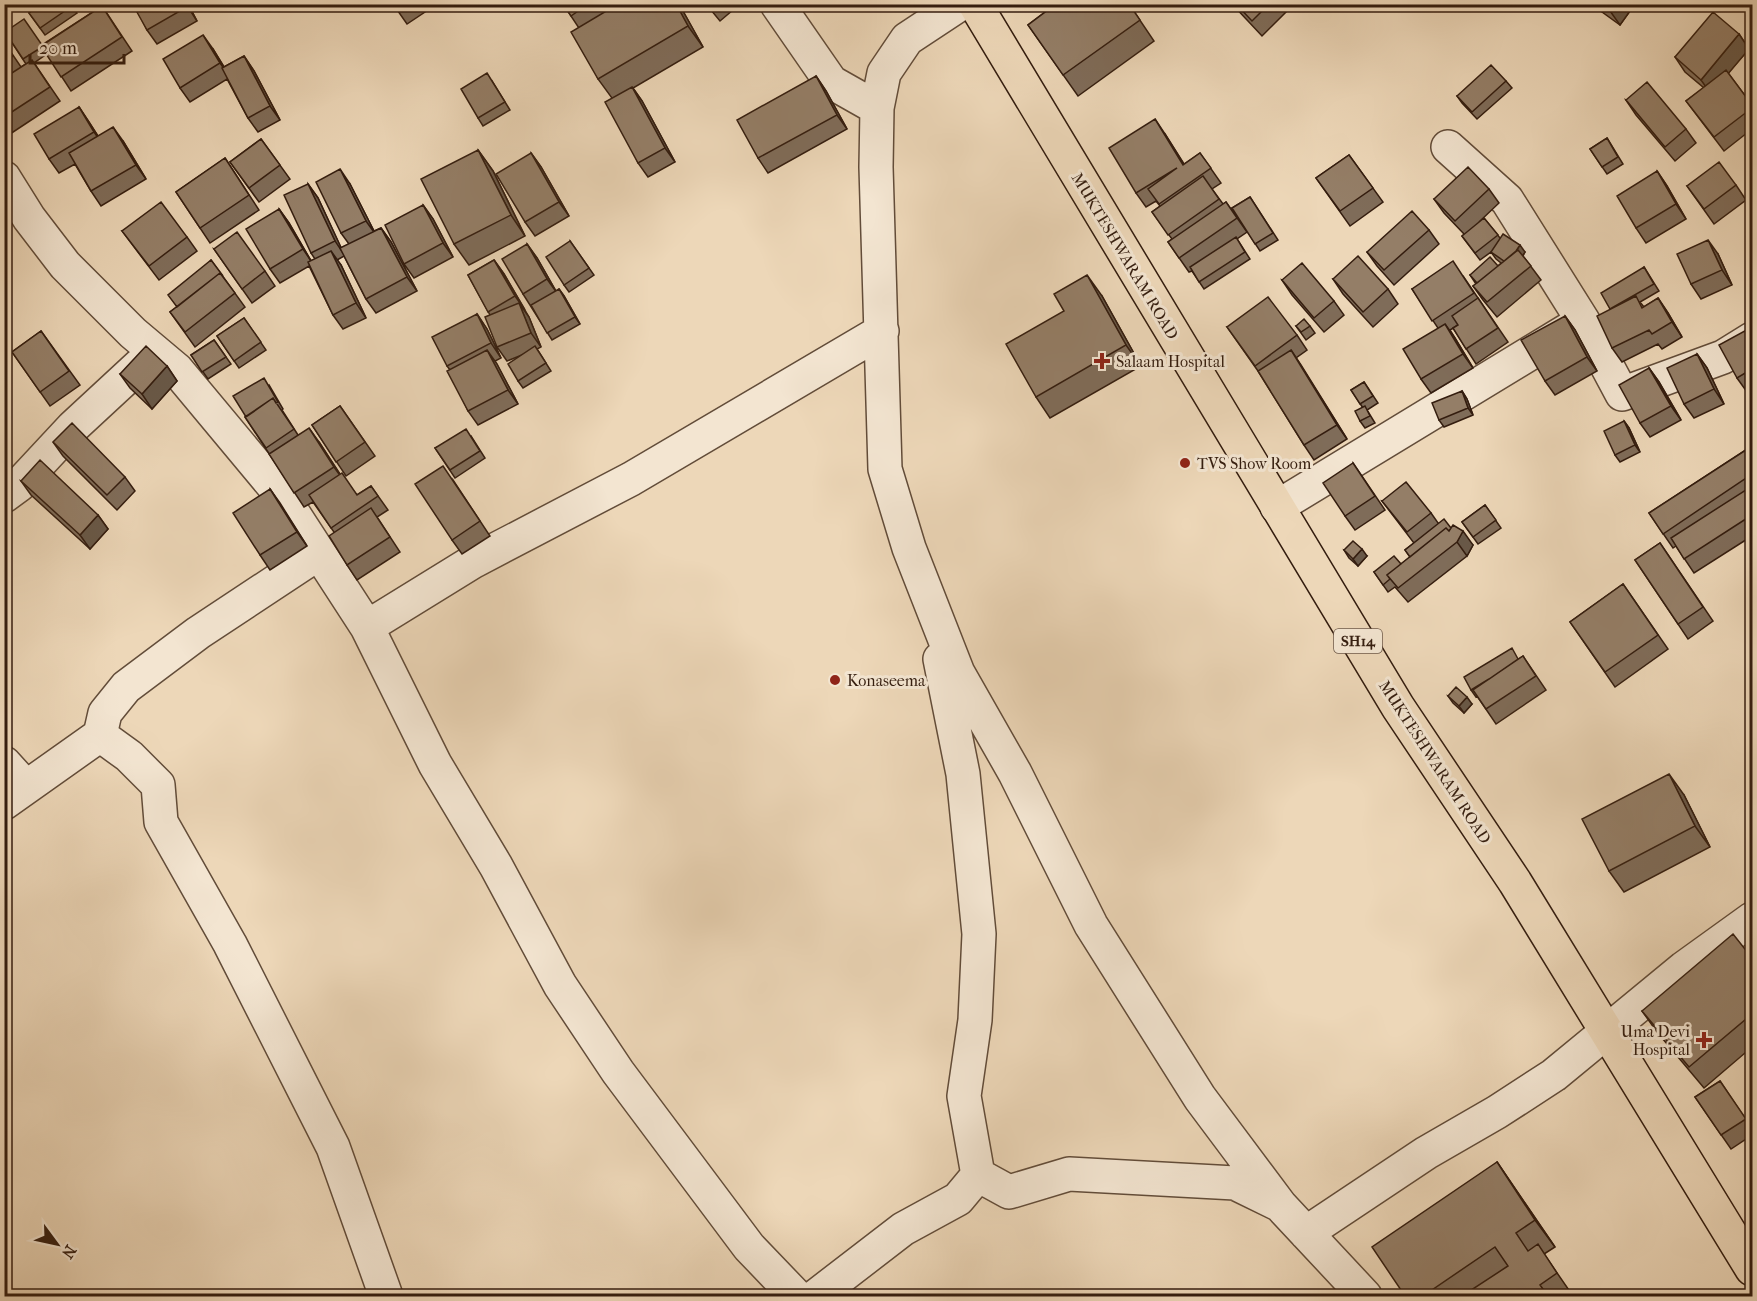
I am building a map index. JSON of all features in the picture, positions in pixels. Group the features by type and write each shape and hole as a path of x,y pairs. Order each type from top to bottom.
{"main road":[{"name":"MUKTESHWARAM ROAD","path":"975,4 1398,707 1515,882 1752,1269"}],"street":[{"path":"777,4 831,82 877,108"},
{"path":"960,4 907,39 884,73 877,108 876,167 885,469 909,548 958,673 1015,772 1091,925 1200,1098 1280,1205 1365,1296"},
{"path":"1448,147 1507,200 1583,321 1622,394 1723,357 1752,339"},
{"path":"4,178 29,218 65,265 154,352 177,370 282,496 367,627 435,765 496,866 560,985 618,1072 749,1247 796,1296"},
{"path":"1277,507 1583,321"},
{"path":"367,627 474,561 632,479 882,331"},
{"path":"4,496 19,485 73,427 154,352"},
{"path":"4,763 15,795 100,735 105,713 126,687 198,633 319,553"},
{"path":"816,1296 903,1229 958,1199 978,1175 964,1096 975,1020 979,934 972,844 963,774 930,604"},
{"path":"100,735 129,756 158,785 161,822 230,944 333,1147 386,1296"},
{"path":"1306,1233 1426,1153 1497,1112 1554,1075 1684,968 1752,919"},
{"path":"978,1175 1008,1192 1069,1174 1234,1183 1280,1205"}],"building":[{"path":"42,4 71,4 72,6 40,28 29,13"},
{"path":"134,4 186,4 187,7 147,30"},
{"path":"563,4 588,4 571,16"},
{"path":"618,4 676,4 688,26 598,79 571,32"},
{"path":"1040,4 1056,4 1045,12"},
{"path":"1056,4 1129,4 1140,20 1063,75 1028,25"},
{"path":"1236,4 1269,4 1252,21"},
{"path":"1602,4 1614,4 1610,11"},
{"path":"102,6 122,37 61,77 41,46"},
{"path":"1713,12 1739,34 1701,80 1675,57"},
{"path":"24,19 42,47 23,59 5,32"},
{"path":"203,35 220,63 180,88 163,59"},
{"path":"4,42 13,56 4,61"},
{"path":"244,56 270,106 248,118 222,68"},
{"path":"32,60 50,87 4,117 4,78"},
{"path":"1491,65 1506,81 1472,112 1457,96"},
{"path":"1726,70 1752,108 1714,137 1686,101"},
{"path":"487,73 505,102 478,118 461,89"},
{"path":"816,76 837,115 758,158 737,120"},
{"path":"1647,82 1686,129 1665,147 1626,100"},
{"path":"632,87 665,148 638,163 605,102"},
{"path":"79,107 94,132 49,159 34,134"},
{"path":"1155,119 1183,165 1200,153 1211,168 1159,204 1148,189 1177,168 1136,193 1109,148"},
{"path":"113,127 136,165 91,191 69,153"},
{"path":"1607,138 1618,157 1602,167 1590,149"},
{"path":"261,139 280,165 249,188 230,162"},
{"path":"478,150 511,215 454,244 421,179"},
{"path":"531,153 559,202 525,222 496,174"},
{"path":"1349,155 1373,188 1340,211 1316,178"},
{"path":"225,158 249,195 200,228 176,192"},
{"path":"1719,162 1736,185 1704,209 1687,186"},
{"path":"1468,167 1489,189 1455,221 1434,199"},
{"path":"340,169 366,221 341,233 316,182"},
{"path":"1657,171 1676,204 1636,228 1617,196"},
{"path":"1203,176 1219,199 1168,235 1152,212"},
{"path":"308,184 335,241 311,253 284,195"},
{"path":"1250,197 1273,233 1255,244 1232,208"},
{"path":"161,202 187,237 149,266 122,231"},
{"path":"1226,202 1237,218 1179,258 1168,242"},
{"path":"423,205 443,243 404,264 385,225"},
{"path":"279,209 303,249 270,269 246,229"},
{"path":"1412,211 1429,230 1384,270 1367,252"},
{"path":"1484,218 1498,235 1475,253 1462,236"},
{"path":"381,228 407,277 366,299 340,248"},
{"path":"237,232 265,271 242,289 214,249"},
{"path":"1503,234 1520,245 1504,261 1491,252"},
{"path":"1236,237 1245,252 1199,282 1190,267"},
{"path":"1708,240 1722,270 1691,284 1677,254"},
{"path":"570,241 589,268 564,285 546,257"},
{"path":"527,244 547,279 523,294 502,259"},
{"path":"1518,250 1531,266 1487,302 1473,286"},
{"path":"331,251 356,303 333,315 308,262"},
{"path":"1358,256 1388,289 1363,312 1333,279"},
{"path":"1490,257 1498,266 1477,283 1470,275"},
{"path":"1752,259 1752,270 1747,264"},
{"path":"211,260 223,276 220,273 177,307 168,295"},
{"path":"494,260 515,296 488,312 468,275"},
{"path":"1453,261 1474,293 1432,321 1412,289"},
{"path":"1302,263 1334,301 1314,318 1282,280"},
{"path":"1644,267 1654,284 1610,309 1601,293"},
{"path":"220,273 235,293 185,332 170,312"},
{"path":"1087,275 1126,345 1036,397 1006,344 1064,311 1054,294"},
{"path":"559,289 575,317 547,333 531,305"},
{"path":"1636,296 1642,308 1658,298 1672,322 1652,334 1649,330 1612,348 1597,316"},
{"path":"1268,297 1297,335 1255,366 1227,327"},
{"path":"1478,298 1498,328 1466,349 1453,328 1458,325 1452,316"},
{"path":"519,303 531,333 497,347 485,317"},
{"path":"477,314 491,343 447,366 432,337"},
{"path":"1565,316 1587,357 1545,381 1521,340"},
{"path":"244,318 261,342 234,361 217,336"},
{"path":"1304,319 1310,326 1301,332 1296,326"},
{"path":"1445,324 1463,354 1421,379 1403,349"},
{"path":"1752,327 1752,369 1737,378 1719,345"},
{"path":"41,331 69,371 40,392 12,352"},
{"path":"214,340 226,357 202,372 191,355"},
{"path":"146,346 167,366 142,394 120,374"},
{"path":"535,346 546,363 518,381 508,364"},
{"path":"487,350 508,390 468,411 447,371"},
{"path":"1291,350 1337,425 1304,445 1258,371"},
{"path":"1697,354 1714,389 1684,404 1667,368"},
{"path":"1649,368 1671,406 1640,423 1619,385"},
{"path":"264,378 278,402 276,403 273,398 246,417 233,396"},
{"path":"1364,382 1373,396 1360,404 1351,390"},
{"path":"1462,391 1468,408 1439,420 1432,403"},
{"path":"273,398 294,429 266,448 245,417"},
{"path":"340,406 365,442 336,462 312,425"},
{"path":"1365,406 1370,416 1360,421 1355,411"},
{"path":"1624,421 1635,445 1615,455 1604,431"},
{"path":"72,423 125,477 107,495 53,442"},
{"path":"309,428 334,467 294,493 269,454"},
{"path":"466,429 480,451 450,470 435,448"},
{"path":"1752,446 1752,474 1663,534 1649,513"},
{"path":"40,460 98,515 80,535 21,481"},
{"path":"1353,463 1375,496 1345,516 1323,483"},
{"path":"443,466 480,521 452,540 415,484"},
{"path":"342,473 357,495 371,486 378,496 331,528 309,495"},
{"path":"1406,482 1431,513 1407,532 1382,501"},
{"path":"1752,486 1752,515 1684,559 1671,538"},
{"path":"270,489 297,532 260,555 233,513"},
{"path":"1485,505 1496,520 1473,537 1462,522"},
{"path":"371,508 390,537 347,565 329,536"},
{"path":"1444,519 1451,528 1449,531 1446,528 1410,557 1405,550"},
{"path":"1453,525 1463,531 1457,542 1398,588 1387,575 1446,528 1449,531"},
{"path":"1353,541 1362,549 1353,559 1344,550"},
{"path":"1660,543 1703,607 1678,624 1635,560"},
{"path":"1394,556 1401,564 1387,575 1390,579 1383,585 1374,572"},
{"path":"1623,584 1658,635 1605,672 1570,622"},
{"path":"1512,648 1518,659 1471,690 1464,677"},
{"path":"1523,656 1536,676 1486,709 1473,690"},
{"path":"1456,687 1467,697 1459,706 1448,696"},
{"path":"1669,774 1695,826 1609,871 1582,819"},
{"path":"1733,934 1752,958 1752,1014 1689,1067 1642,1011"},
{"path":"1720,1081 1746,1119 1721,1135 1695,1097"},
{"path":"1497,1162 1535,1220 1516,1233 1528,1251 1538,1244 1557,1273 1540,1285 1548,1296 1462,1296 1508,1266 1495,1247 1423,1296 1405,1296 1372,1247"}],"place":[{"name":"Salaam Hospital","path":"1102,361"},
{"name":"TVS Show Room","path":"1185,463"},
{"name":"Konaseema","path":"835,680"},
{"name":"Uma Devi Hospital","path":"1704,1040"}]}
